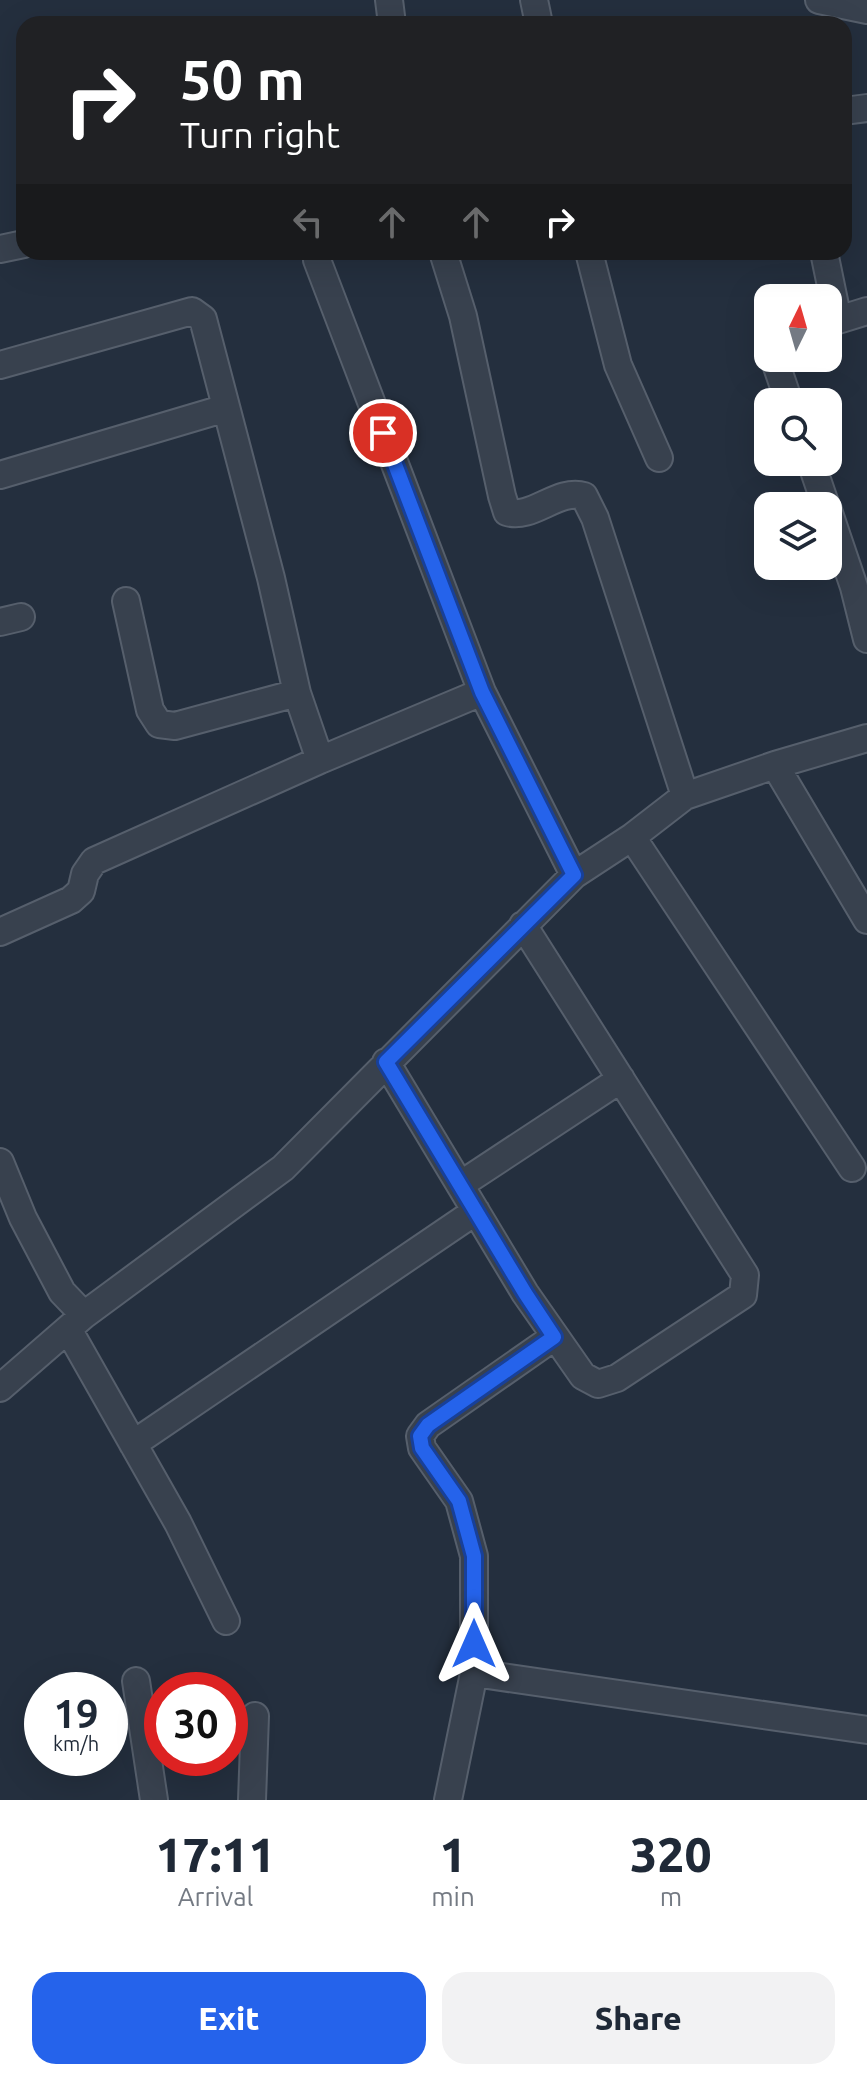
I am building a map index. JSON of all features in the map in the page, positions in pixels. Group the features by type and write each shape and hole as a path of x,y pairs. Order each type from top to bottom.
{"street":[{"path":"819,0 867,10"},
{"path":"317,260 482,692 574,875"},
{"path":"446,260 463,316 507,512 517,514 572,495 584,496 595,518 685,796"},
{"path":"591,260 618,365 659,458"},
{"path":"825,260 828,284"},
{"path":"0,365 192,311 203,319 271,578 297,693 320,760"},
{"path":"842,319 867,311"},
{"path":"0,475 226,408"},
{"path":"842,552 867,639"},
{"path":"126,601 150,710 159,724 175,726 297,693"},
{"path":"0,932 71,900 81,891 85,874 94,861 482,692"},
{"path":"0,1388 76,1322 283,1168 574,875 632,837 685,796 867,738"},
{"path":"775,765 867,920"},
{"path":"632,837 852,1168"},
{"path":"386,1062 525,1293 583,1376 598,1384 617,1378 743,1295 745,1275 523,925"},
{"path":"460,1185 621,1079"},
{"path":"0,1162 23,1218 62,1292 133,1444 178,1523 226,1621"},
{"path":"133,1444 476,1211"},
{"path":"448,1800 474,1673 474,1556 459,1501 422,1448 420,1436 428,1425 554,1337"},
{"path":"474,1673 867,1730"},
{"path":"136,1681 154,1800"},
{"path":"252,1800 255,1716"}],"route":[{"path":"383,433 482,692 574,875 386,1062 554,1337 428,1425 420,1436 422,1448 459,1501 474,1556 474,1644"}]}
